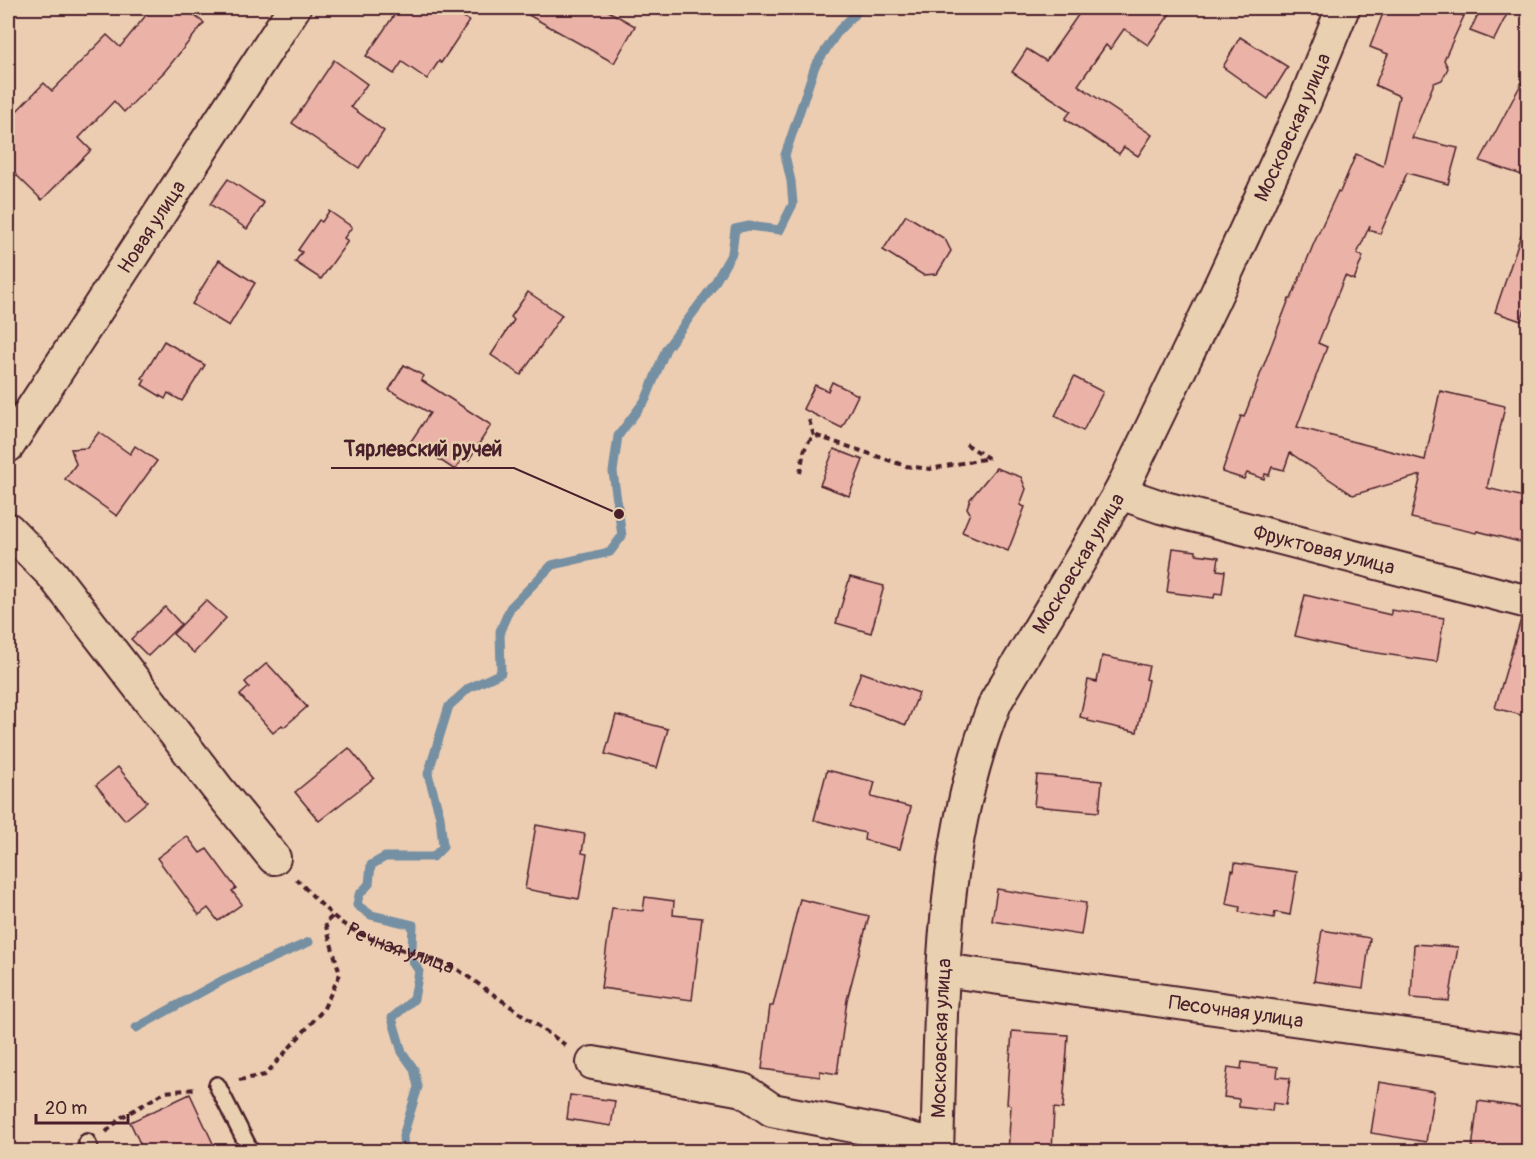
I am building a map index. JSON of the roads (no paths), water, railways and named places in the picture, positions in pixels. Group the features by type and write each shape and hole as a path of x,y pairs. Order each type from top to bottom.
{"street":[{"name":"Новая улица","path":"8,446 294,8"},
{"name":"Московская улица","path":"937,1149 947,915 967,791 986,724 996,701 1120,493 1214,299 1303,106 1343,8"},
{"name":"Фруктовая улица","path":"1120,493 1161,507 1528,602"},
{"path":"8,529 52,574 274,858"},
{"name":"Песочная улица","path":"943,970 1528,1052"},
{"path":"593,1063 743,1090 772,1110 884,1132 937,1149"}],"lane":[{"path":"217,1085 251,1152"}],"waterway":[{"path":"412,947 413,925 371,915 357,905 359,895 369,884 371,865 385,857 433,857 443,847 440,816 428,774 449,706 469,688 501,673 500,631 510,608 552,565 610,552 622,536 613,472 618,436 646,399 666,349 713,286 732,253 735,229 749,226 780,230 793,204 785,155 815,66 839,30 861,8"},
{"path":"136,1028 225,979 309,942"},
{"path":"404,1152 403,1136 418,1087 414,1069 402,1052 392,1018 414,999 419,971 413,962"}],"place":[{"name":"Тярлевский ручей","path":"619,514"}]}
